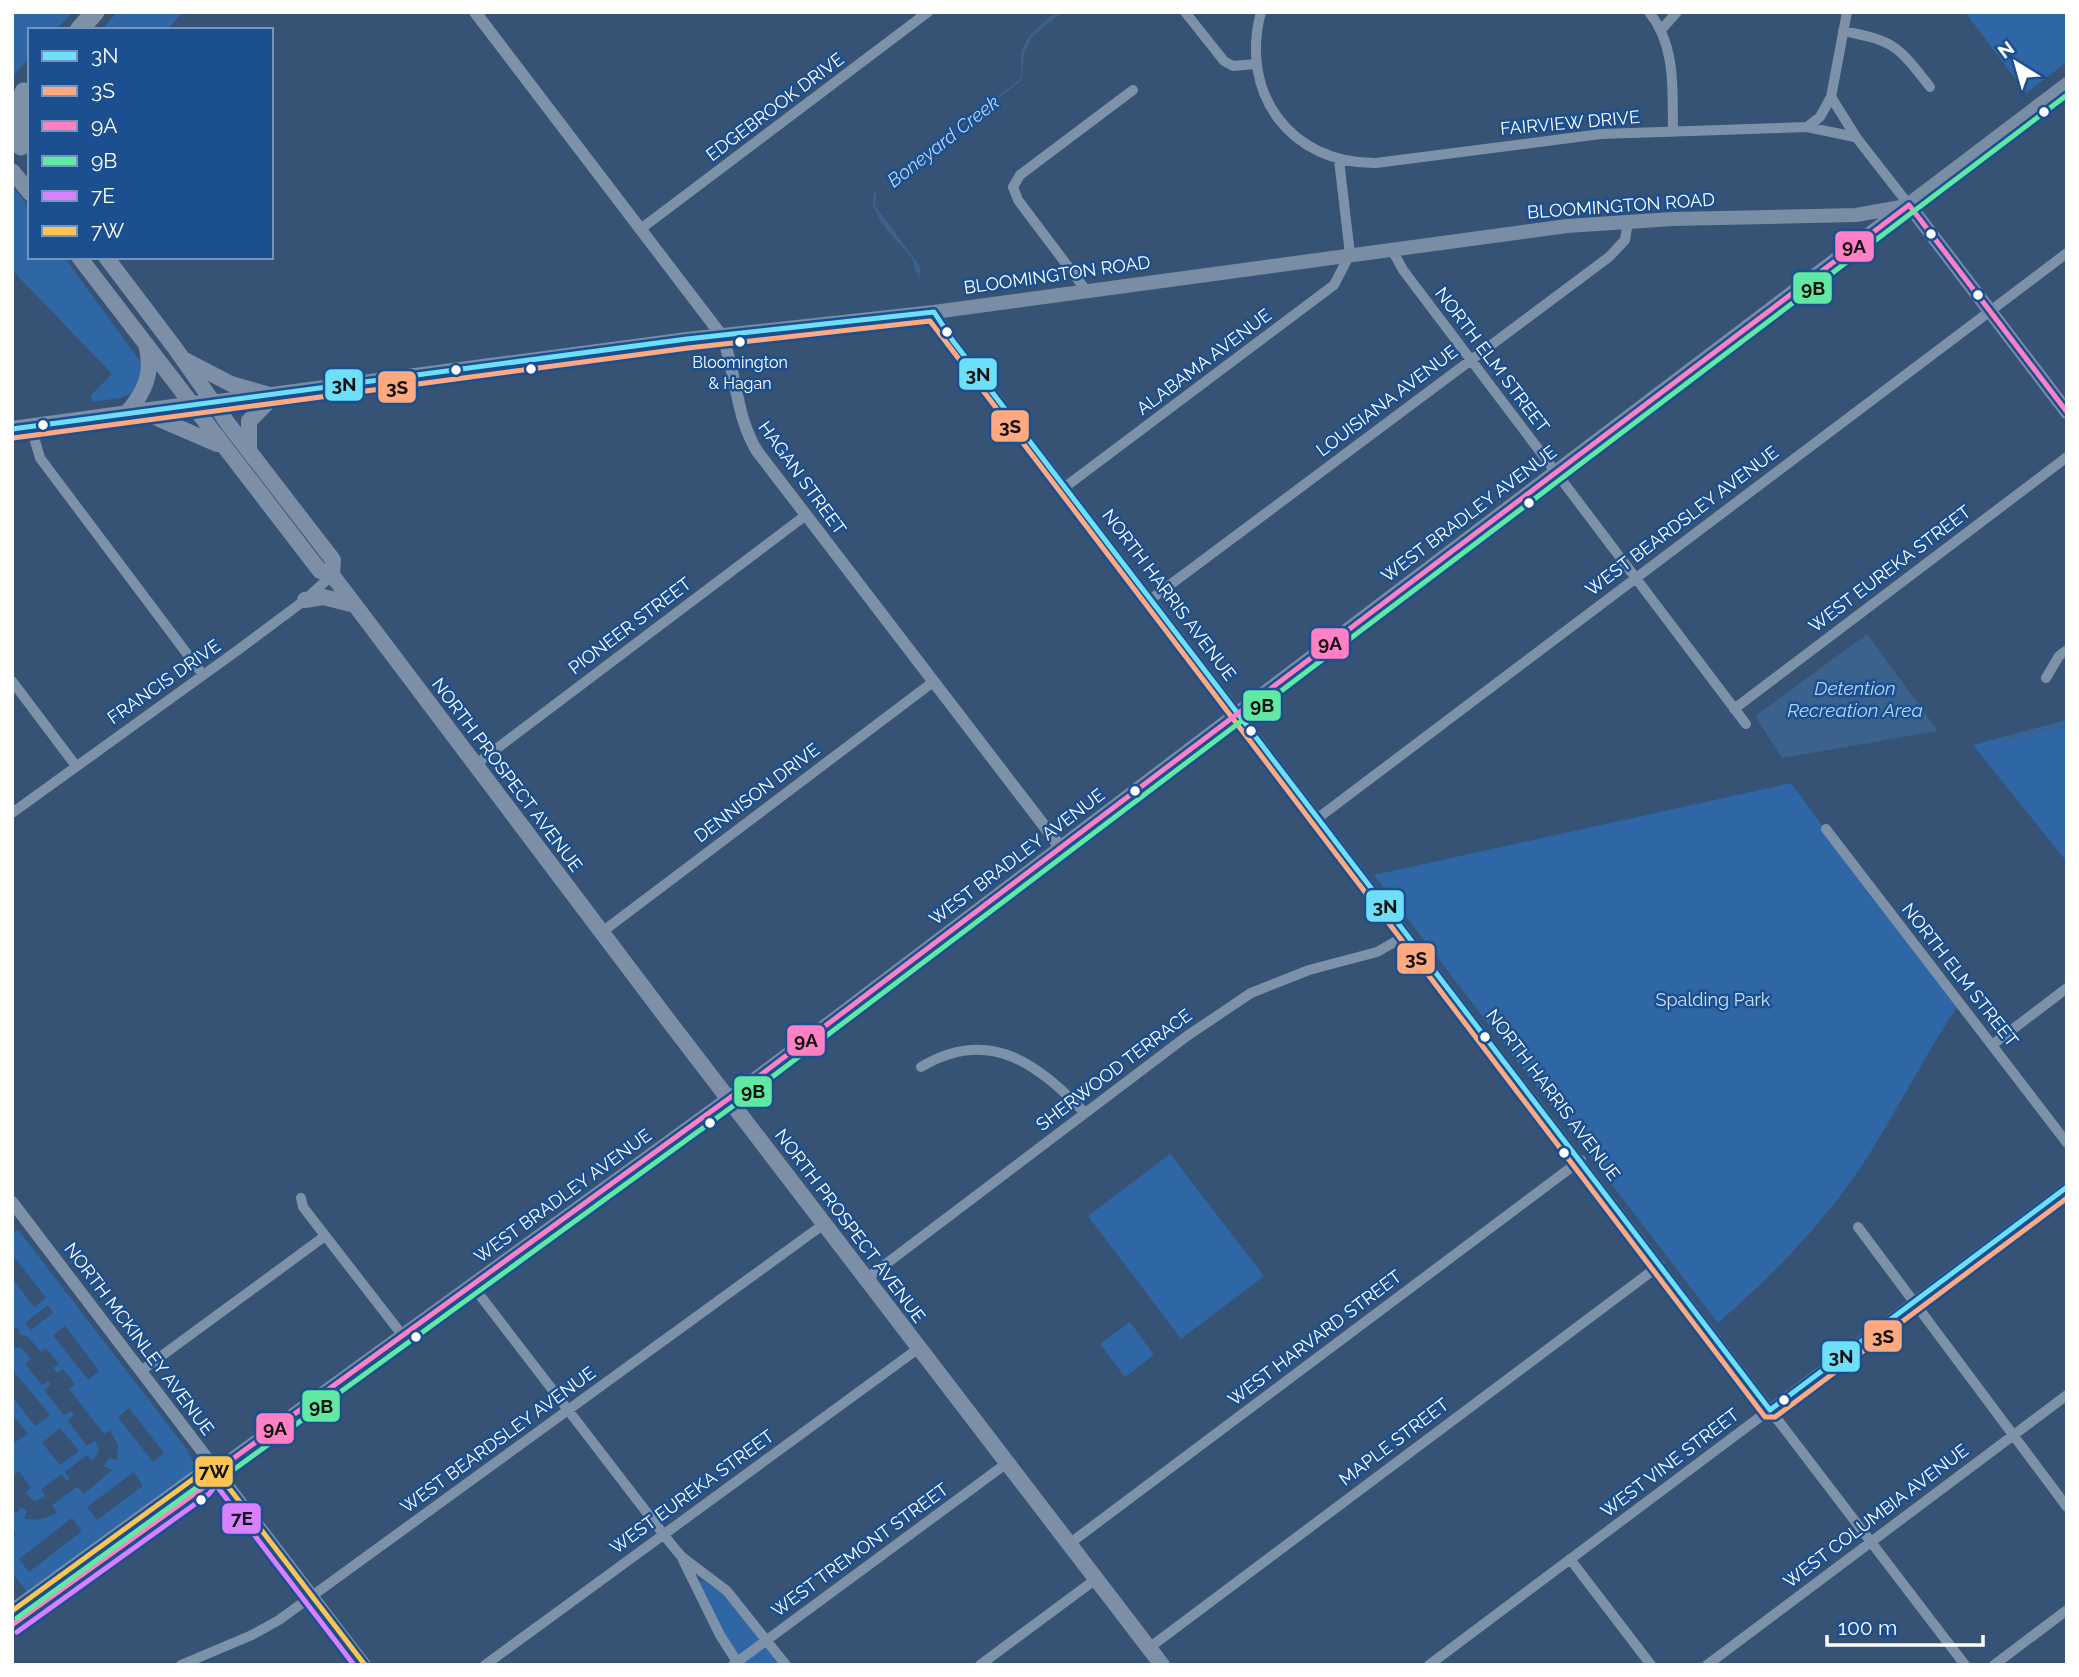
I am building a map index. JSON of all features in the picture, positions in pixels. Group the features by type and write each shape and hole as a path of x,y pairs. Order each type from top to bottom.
{"highway":[{"path":"81,28 94,12"},
{"path":"21,146 18,116 22,93"}],"main road":[{"name":"WEST BRADLEY AVENUE","path":"12,1625 204,1486 216,1471 728,1099 2067,84"},
{"path":"12,171 28,191"},
{"name":"BLOOMINGTON ROAD","path":"211,402 722,336 934,312 1391,248 1628,221 1856,215 1909,205"},
{"path":"1909,205 2067,412"},
{"name":"NORTH PROSPECT AVENUE","path":"81,259 320,571 332,575 728,1099 1162,1665"},
{"name":"NORTH PROSPECT AVENUE","path":"108,259 184,359 211,402 333,560 332,575"},
{"path":"126,414 148,381 150,365 146,342"},
{"path":"184,359 231,384 270,395 249,421 249,452"},
{"path":"12,429 211,402"},
{"path":"143,412 207,438 225,450"},
{"path":"305,600 323,597 355,605"},
{"name":"WEST BRADLEY AVENUE","path":"12,1611 196,1477 216,1471"}],"street":[{"name":"HAGAN STREET","path":"475,12 722,336 745,430 806,515 1061,848"},
{"name":"EDGEBROOK DRIVE","path":"642,228 928,12"},
{"path":"1185,12 1224,61 1234,66 1255,64"},
{"path":"1261,12 1255,64 1265,98 1283,125 1308,146 1339,160 1350,254"},
{"path":"1649,12 1661,30 1670,57 1672,132"},
{"path":"1661,30 1677,12"},
{"path":"1807,127 1819,117 1831,97 1847,12"},
{"path":"1843,31 1875,37 1896,46 1930,87"},
{"path":"1085,289 1018,200 1013,187 1020,175 1133,90"},
{"path":"1831,97 1856,137 1909,205"},
{"name":"FAIRVIEW DRIVE","path":"1339,160 1376,163 1601,134 1807,127 1856,137"},
{"name":"LOUISIANA AVENUE","path":"1151,599 1620,248 1628,234 1628,221"},
{"name":"NORTH ELM STREET","path":"1391,248 1403,270 1746,724"},
{"name":"WEST BEARDSLEY AVENUE","path":"1318,818 2067,253"},
{"name":"ALABAMA AVENUE","path":"1065,487 1322,297 1341,275 1350,254"},
{"name":"NORTH HARRIS AVENUE","path":"934,312 953,341 1965,1665"},
{"path":"31,427 40,458 203,675"},
{"name":"WEST EUREKA STREET","path":"1734,709 2067,457"},
{"name":"PIONEER STREET","path":"475,765 806,515"},
{"name":"FRANCIS DRIVE","path":"12,813 305,600 332,575"},
{"path":"2046,678 2059,656 2067,649"},
{"path":"12,681 76,766"},
{"name":"DENNISON DRIVE","path":"602,932 933,681"},
{"name":"NORTH ELM STREET","path":"1826,829 2067,1143"},
{"name":"SHERWOOD TERRACE","path":"866,1279 1187,1036 1251,993 1309,970 1377,952 1407,935"},
{"path":"1992,1045 2067,988"},
{"path":"922,1067 940,1055 960,1049 997,1052 1043,1073 1085,1113"},
{"name":"WEST HARVARD STREET","path":"1069,1544 1581,1160"},
{"name":"WEST VINE STREET","path":"1429,1665 2067,1187"},
{"path":"301,1198 303,1208 403,1336"},
{"name":"NORTH MCKINLEY AVENUE","path":"12,1202 365,1665"},
{"name":"WEST BEARDSLEY AVENUE","path":"181,1665 252,1635 312,1597 824,1224"},
{"path":"1858,1227 2067,1507"},
{"path":"141,1371 326,1236"},
{"name":"MAPLE STREET","path":"1149,1648 1660,1265"},
{"path":"472,1285 663,1535 682,1557 727,1591 786,1665"},
{"name":"WEST EUREKA STREET","path":"485,1665 919,1348"},
{"name":"WEST COLUMBIA AVENUE","path":"1707,1665 2067,1395"},
{"name":"WEST TREMONT STREET","path":"737,1664 1007,1463"},
{"path":"682,1557 737,1664"},
{"path":"1570,1559 1651,1665"},
{"path":"980,1665 1096,1579"},
{"path":"1994,1665 2067,1610"}],"green space":[{"path":"12,12 73,12 58,28 28,28 28,60 12,77"},
{"path":"117,12 183,12 169,28 104,28"},
{"path":"1965,12 2067,12 2067,62 2026,93"},
{"path":"12,185 28,206 28,259 65,259 140,361 144,376 137,391 120,398 92,402 91,395 112,374 12,270"},
{"path":"2067,720 2067,862 1973,745"},
{"name":"Spalding Park","path":"1791,783 1957,1007 1875,1145 1831,1208 1796,1248 1718,1323 1374,875"},
{"path":"1170,1154 1264,1276 1181,1339 1088,1216"},
{"path":"19,1231 186,1448 195,1466 191,1474 27,1592 12,1573 12,1538 16,1535 12,1530 12,1509 16,1513 22,1507 27,1511 24,1518 33,1520 57,1513 52,1505 77,1487 84,1494 112,1470 104,1466 109,1458 117,1460 118,1445 110,1430 104,1434 69,1389 75,1384 63,1369 57,1373 53,1368 59,1364 46,1348 41,1352 27,1336 20,1335 18,1328 12,1328 12,1278 34,1307 46,1298 12,1254 12,1233","holes":["48,1305 53,1313 31,1330 25,1323","65,1326 99,1371 88,1380 53,1335","129,1408 164,1453 153,1462 118,1417","134,1472 143,1486 97,1520 87,1507","72,1518 82,1531 29,1572 19,1559"]},
{"path":"1130,1322 1154,1355 1125,1377 1100,1344"},
{"path":"12,1348 21,1348 31,1359 25,1364 42,1385 48,1381 51,1384 44,1390 64,1415 71,1411 74,1415 68,1421 87,1446 95,1441 99,1450 93,1461 87,1455 65,1472 70,1479 67,1481 61,1474 41,1490 46,1497 34,1501 25,1493 31,1488 19,1471 12,1476 12,1444 28,1434 12,1414 12,1396 35,1426 50,1415 12,1369","holes":["60,1428 79,1451 60,1465 42,1443"]},
{"path":"702,1580 724,1594 781,1665 745,1665 728,1641 700,1582"}],"water":[{"path":"1056,12 1062,12 1032,37 1024,53 1022,80 877,191 875,206 920,266 920,279 909,254 879,218 873,201 874,193 1020,79 1021,56 1026,42 1034,31"},
{"name":"Detention Recreation Area","path":"1867,634 1938,731 1782,758 1755,716"}],"waterway":[{"path":"2000,741 2067,724"}],"transit line":[{"name":"9B","path":"17,1618 200,1485 219,1479 236,1468 751,1093 2067,95"},
{"name":"9A","path":"12,1625 204,1487 216,1471 746,1086 1909,205 2067,412"},
{"name":"3N","path":"12,429 687,339 934,312 953,341 1770,1410 2067,1187"},
{"name":"3S","path":"13,438 688,348 930,321 1765,1417 1775,1417 2067,1198"},
{"name":"7W","path":"12,1611 196,1477 216,1471 365,1665"},
{"name":"7E","path":"17,1632 209,1494 216,1485 354,1665"}],"place":[{"name":"Bloomington & Hagan","path":"740,342"}],"water label":[{"name":"Boneyard Creek","path":"943,141"}]}
